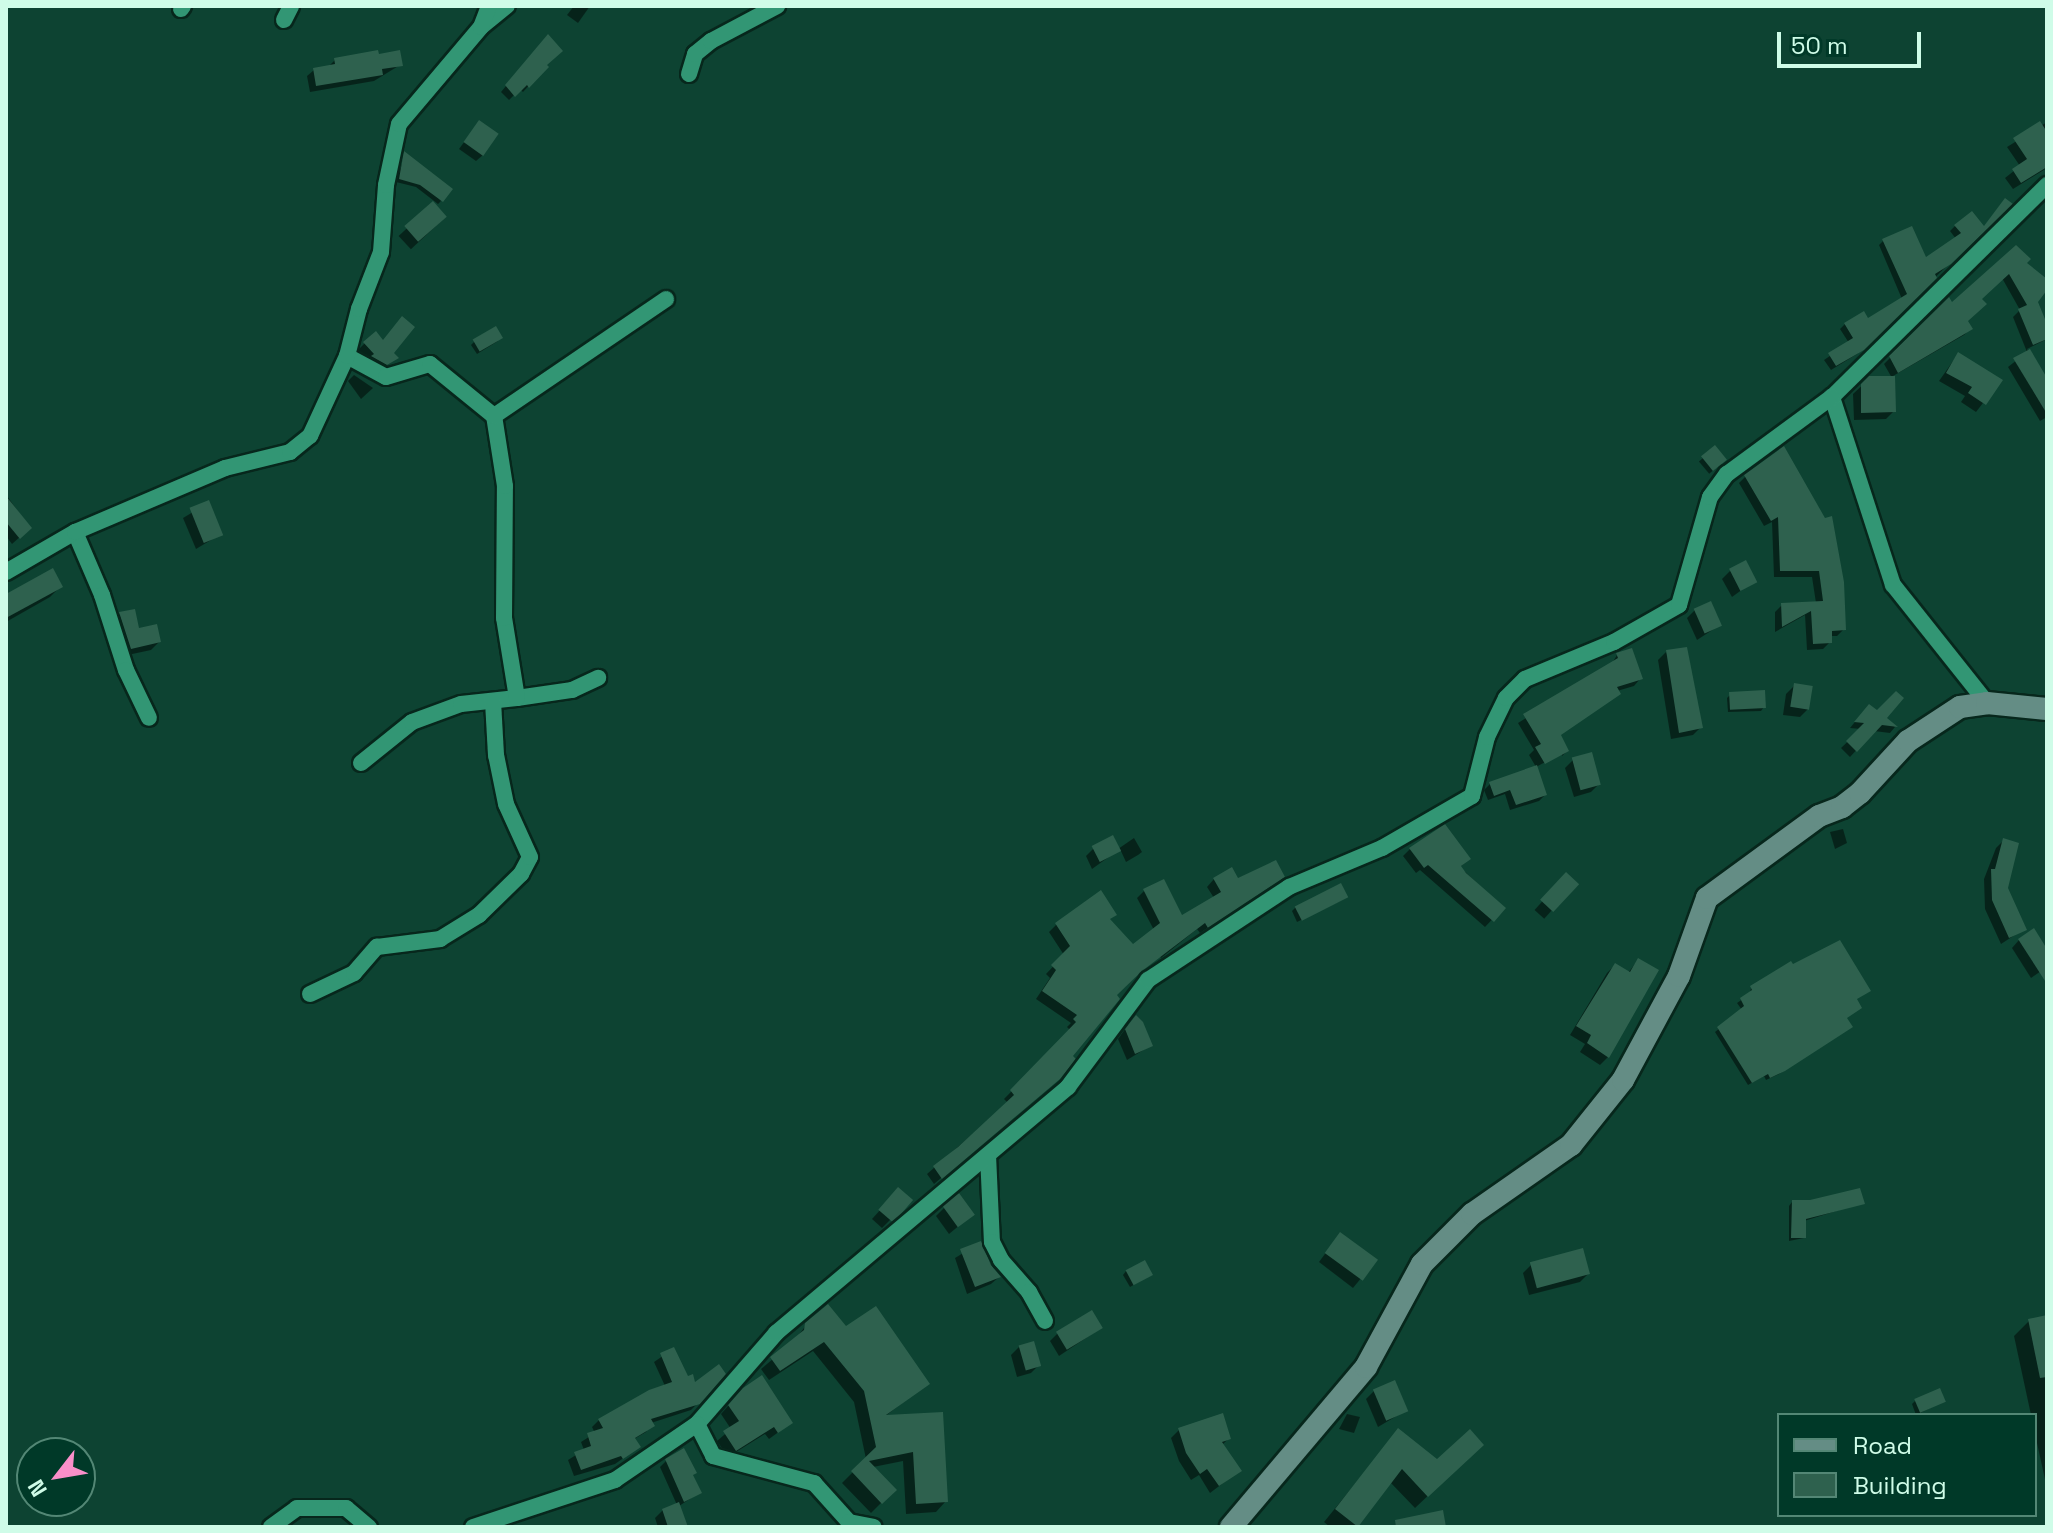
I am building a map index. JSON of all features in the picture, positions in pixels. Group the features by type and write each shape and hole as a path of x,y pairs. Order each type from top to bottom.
{"street":[{"path":"481,27 489,6"},
{"path":"6,572 75,532 225,468 290,452 310,436 347,356 359,309 381,252 386,185 399,124 481,27 507,6"},
{"path":"689,74 695,54 711,41 777,6"},
{"path":"473,1527 615,1480 697,1424 776,1333 1068,1087 1148,980 1289,887 1382,848 1472,796 1487,737 1506,698 1525,679 1567,658 1614,642 1679,605 1710,497 1727,474 1832,397 2047,185"},
{"path":"494,416 666,299"},
{"path":"347,356 386,377 430,364 494,416 505,486 504,618 517,698"},
{"path":"1832,397 1893,585 1987,703"},
{"path":"75,532 102,595 126,670 149,718"},
{"path":"361,763 412,722 461,704 572,690 598,678"},
{"path":"310,994 336,985 354,973 377,947 440,939 479,915 521,874 530,857 506,804 496,755 493,701"},
{"path":"1231,1527 1366,1367 1391,1314 1422,1264 1472,1214 1571,1145 1623,1080 1679,976 1707,898 1819,816 1842,807 1860,793 1908,741 1960,707 1987,703 2047,709"},
{"path":"988,1155 992,1242 1001,1260 1029,1292 1045,1321"},
{"path":"697,1424 713,1456 814,1483 849,1522 874,1527"},
{"path":"271,1527 297,1508 346,1508 369,1527"}],"building":[{"path":"548,34 563,51 529,88 527,85 515,97 505,85"},
{"path":"378,50 379,54 400,50 403,66 382,69 383,75 316,86 313,68 335,64 334,58"},
{"path":"479,120 499,134 483,156 464,142"},
{"path":"2040,121 2047,132 2047,167 2021,183 2012,169 2027,159 2013,138"},
{"path":"404,151 453,189 443,202 420,185 399,179"},
{"path":"2005,198 2013,204 1951,264 1935,274 1937,278 1864,350 1836,366 1828,353 1853,338 1844,323 1864,311 1868,318 1907,294 1882,239 1912,226 1926,257 1961,233 1954,225 1972,211 1984,226"},
{"path":"433,201 447,217 418,242 404,226"},
{"path":"2016,245 2031,259 2027,263 2047,279 2047,290 2038,302 2047,324 2047,339 2033,345 2018,309 2027,305 2009,274 1982,299 1987,304 1968,321 1973,329 1898,373 1889,356 1949,297 1952,302"},
{"path":"402,316 415,327 394,353 399,358 387,365 371,356 374,354 363,342 376,331 383,340"},
{"path":"496,326 503,338 480,352 473,340"},
{"path":"2030,349 2047,378 2047,414 2013,358"},
{"path":"1958,352 2003,380 1986,405 1968,393 1972,387 1946,373"},
{"path":"1869,376 1895,376 1896,412 1861,413 1861,384"},
{"path":"1715,445 1727,460 1713,471 1701,456"},
{"path":"1784,446 1825,518 1832,516 1844,582 1846,630 1832,631 1832,643 1813,644 1811,611 1782,627 1781,603 1823,601 1819,571 1780,571 1778,517 1771,521 1744,475"},
{"path":"6,496 32,528 20,539 6,522"},
{"path":"209,500 223,535 204,543 190,508"},
{"path":"1746,560 1757,582 1740,591 1729,569"},
{"path":"53,568 63,587 6,618 6,594"},
{"path":"1711,601 1722,626 1705,633 1694,609"},
{"path":"135,609 139,628 157,624 161,642 131,649 119,612"},
{"path":"1687,647 1703,728 1679,733 1666,650"},
{"path":"1632,648 1643,679 1617,687 1621,694 1561,735 1569,751 1545,764 1535,747 1541,744 1523,714 1618,658 1616,653"},
{"path":"1794,683 1813,686 1809,710 1790,707"},
{"path":"1765,690 1766,708 1730,710 1729,692"},
{"path":"1896,691 1904,698 1887,718 1898,727 1882,725 1857,752 1846,741 1864,723 1854,722 1869,704 1877,710"},
{"path":"1592,752 1601,785 1581,790 1572,757"},
{"path":"1537,765 1547,795 1516,805 1510,790 1494,796 1489,782"},
{"path":"1445,824 1471,859 1461,866 1466,873 1506,908 1494,922 1428,865 1424,868 1409,848"},
{"path":"1113,835 1121,851 1100,862 1092,846"},
{"path":"2003,838 2019,843 2008,888 2027,930 2009,938 1992,900 1991,869 1995,869"},
{"path":"1276,860 1285,877 1208,928 1205,923 1142,971 1117,995 1120,999 1073,1056 1076,1059 1060,1079 942,1179 933,1166 1014,1095 1010,1090 1076,1022 1073,1019 1077,1015 1042,991 1056,970 1051,965 1070,946 1055,923 1101,890 1117,915 1110,919 1133,944 1160,923 1143,889 1164,879 1182,915 1221,892 1213,878 1232,867 1238,878"},
{"path":"1566,872 1579,884 1553,912 1540,900"},
{"path":"1341,883 1348,897 1302,921 1295,907"},
{"path":"2034,928 2047,949 2047,984 2018,939"},
{"path":"1840,940 1871,991 1857,999 1862,1008 1847,1018 1853,1027 1785,1071 1770,1078 1768,1074 1752,1083 1717,1027 1744,1006 1740,998 1752,990 1750,986 1791,961 1793,964"},
{"path":"1638,958 1659,970 1609,1058 1587,1043 1591,1035 1576,1026 1615,963 1630,972"},
{"path":"1136,1015 1143,1022 1153,1046 1135,1054 1125,1029"},
{"path":"898,1187 913,1200 893,1223 878,1210"},
{"path":"1860,1188 1865,1204 1806,1219 1806,1238 1791,1238 1792,1200 1810,1200"},
{"path":"959,1193 975,1215 958,1227 942,1205"},
{"path":"1340,1232 1378,1260 1363,1281 1325,1253"},
{"path":"981,1241 991,1265 1001,1277 975,1287 960,1249"},
{"path":"1583,1248 1590,1274 1537,1288 1530,1262"},
{"path":"1145,1260 1153,1275 1134,1285 1126,1270"},
{"path":"828,1304 846,1326 876,1306 930,1384 886,1415 943,1412 948,1502 916,1504 913,1452 869,1461 897,1490 882,1504 851,1471 876,1447 864,1391 824,1342 780,1371 770,1357 804,1330 805,1323"},
{"path":"1092,1310 1103,1328 1067,1350 1056,1332"},
{"path":"2047,1315 2047,1377 2040,1378 2028,1319"},
{"path":"1034,1341 1041,1366 1026,1370 1019,1345"},
{"path":"674,1347 688,1376 693,1374 695,1382 719,1364 726,1374 700,1404 651,1419 655,1426 635,1438 641,1447 623,1459 621,1456 581,1470 574,1452 591,1446 587,1433 603,1428 598,1419 649,1390 672,1382 660,1353"},
{"path":"762,1375 793,1423 778,1433 774,1427 736,1451 723,1431 739,1421 728,1405 743,1388"},
{"path":"1395,1380 1408,1411 1386,1421 1373,1389"},
{"path":"1940,1388 1946,1402 1920,1413 1914,1399"},
{"path":"1223,1413 1231,1439 1222,1442 1242,1471 1219,1486 1207,1469 1200,1474 1186,1453 1178,1428"},
{"path":"1398,1428 1437,1459 1470,1429 1484,1445 1428,1497 1402,1469 1358,1527 1335,1509"},
{"path":"684,1448 697,1473 693,1475 702,1493 684,1502 665,1459"},
{"path":"679,1502 688,1527 668,1527 662,1509"},
{"path":"1443,1510 1446,1527 1396,1527 1395,1520"}]}
